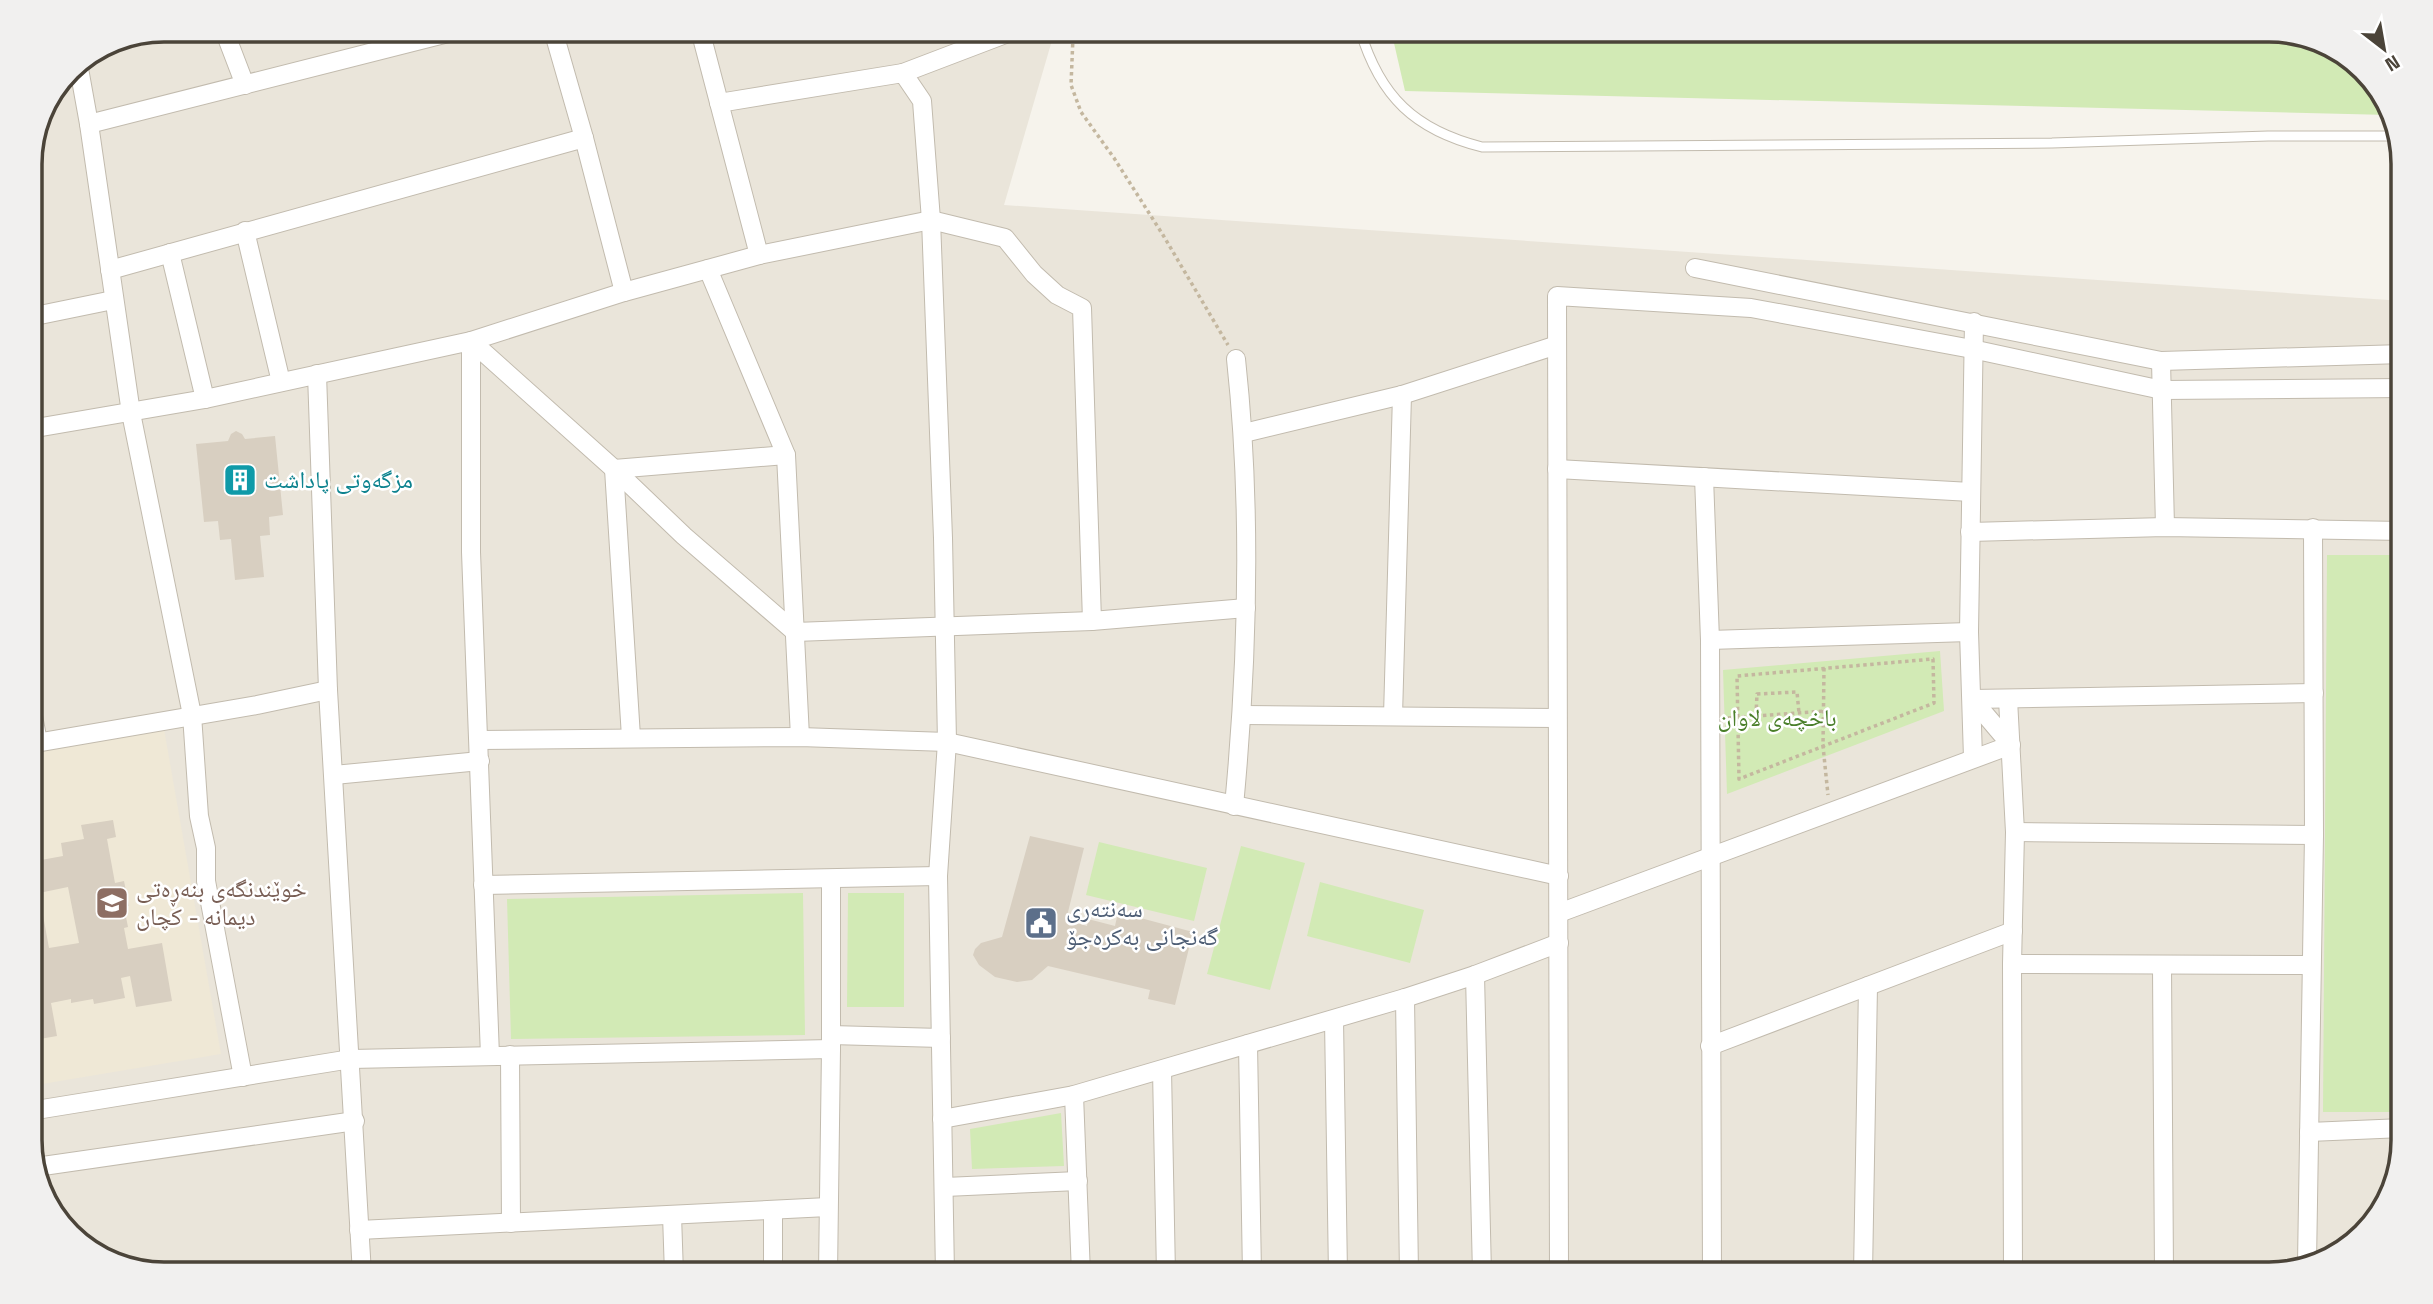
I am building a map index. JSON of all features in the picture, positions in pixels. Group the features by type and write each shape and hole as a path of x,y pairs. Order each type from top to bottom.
{"street":[{"path":"229,42 245,85"},
{"path":"89,124 413,42"},
{"path":"556,42 624,292"},
{"path":"703,42 759,255"},
{"path":"719,103 903,73 984,42"},
{"path":"903,73 922,101 931,220 946,626 947,742 938,876 945,1262"},
{"path":"80,77 89,124 131,413 192,715 199,816 206,848 206,881 243,1077"},
{"path":"110,270 584,138"},
{"path":"42,427 205,399 471,341 624,292 759,255 931,220 1005,238 1049,288 1082,308 1092,621"},
{"path":"245,231 281,382"},
{"path":"170,253 205,399"},
{"path":"1695,268 2161,361 2391,355"},
{"path":"708,269 786,455 800,737"},
{"path":"1559,1262 1557,296 1751,308 1972,349 2161,390 2391,388"},
{"path":"42,315 113,300"},
{"path":"1973,758 1969,632 1974,322"},
{"path":"471,341 614,468 684,536 796,632 1092,621 1246,608"},
{"path":"471,341 471,552 490,1056"},
{"path":"1244,433 1402,395 1557,345"},
{"path":"1234,806 1243,715 1246,608 1244,433 1236,359"},
{"path":"2161,361 2165,527"},
{"path":"317,374 328,690 361,1262"},
{"path":"1393,716 1402,395"},
{"path":"614,468 786,455"},
{"path":"614,468 631,737"},
{"path":"1558,469 1971,492"},
{"path":"1704,477 1710,640 1712,1262"},
{"path":"1970,532 2165,527 2391,531"},
{"path":"2307,1256 2314,835 2313,528"},
{"path":"1710,640 1969,632"},
{"path":"42,742 257,705 328,690"},
{"path":"1972,699 2314,693"},
{"path":"1972,699 2011,745"},
{"path":"1973,758 2008,699"},
{"path":"2008,699 2015,832 2012,964 2013,1262"},
{"path":"1243,715 1557,718"},
{"path":"479,740 800,737 947,742 1559,876"},
{"path":"1559,913 2011,745"},
{"path":"334,775 480,761"},
{"path":"2015,832 2314,835"},
{"path":"483,885 938,876"},
{"path":"828,1262 831,878"},
{"path":"1710,1046 2013,931"},
{"path":"942,1119 1074,1095 1162,1070 1405,999 1559,943"},
{"path":"2012,964 2311,965"},
{"path":"2162,966 2164,1262"},
{"path":"1475,975 1482,1262"},
{"path":"1863,1262 1868,986"},
{"path":"1405,999 1409,1262"},
{"path":"1334,1020 1338,1262"},
{"path":"42,1109 351,1059 941,1038"},
{"path":"1248,1044 1252,1262"},
{"path":"510,1055 511,1223"},
{"path":"1162,1070 1166,1262"},
{"path":"1074,1095 1081,1262"},
{"path":"44,1166 355,1121"},
{"path":"2309,1132 2391,1129"},
{"path":"945,1187 1078,1181"},
{"path":"359,1230 828,1208"},
{"path":"773,1210 773,1262"},
{"path":"672,1215 674,1262"}],"lane":[{"path":"1365,42 1377,75 1408,113 1430,129 1455,140 1482,147 2052,143 2268,136 2388,136"}],"path":[{"path":"1073,42 1071,85 1078,105 1149,213 1236,359"},
{"path":"1933,659 1934,703 1739,779 1738,717 1737,676 1933,659"},
{"path":"1824,668 1823,746 1830,812"},
{"path":"1756,716 1757,694 1797,692 1799,712"},
{"path":"1738,717 1824,711"}],"shaded area":[{"path":"164,42 1052,42 1004,205 2391,300 2391,1140 2387,1172 2370,1208 2349,1232 2316,1253 2269,1262 164,1262 125,1256 84,1232 72,1220 55,1194 48,1179 42,1148 42,156 46,132 67,90 84,72 117,51 140,44"},
{"name":"خوێندنگەی بنەڕەتی دیمانە - کچان","path":"164,729 221,1054 42,1084 42,750"}],"green space":[{"path":"1394,42 2269,42 2308,48 2337,63 2349,72 2349,84 2361,84 2380,115 1405,91"},
{"path":"2327,555 2391,555 2391,1112 2323,1112"},
{"name":"باخچەی لاوان","path":"1940,651 1944,711 1727,794 1723,670"},
{"path":"1099,842 1207,868 1194,921 1086,895"},
{"path":"1241,846 1305,863 1270,990 1207,974"},
{"path":"1320,882 1424,910 1410,963 1307,936"},
{"path":"803,893 805,1035 511,1039 507,899"},
{"path":"848,893 904,893 904,1007 847,1007"},
{"path":"1061,1113 1064,1166 972,1169 970,1129"}],"building":[{"name":"مزگەوتی پاداشت","path":"236,431 245,439 275,436 283,515 269,517 270,535 260,536 264,577 235,580 231,539 220,540 218,521 204,522 196,444 228,441"},
{"path":"113,820 116,837 107,839 115,883 124,881 129,906 124,907 128,949 162,943 172,1001 136,1007 130,976 121,978 125,998 94,1004 93,999 51,1003 57,1036 42,1039 42,910 49,948 79,943 68,887 42,892 42,860 63,856 61,843 84,839 81,825"},
{"name":"سەنتەری گەنجانی بەکرەجۆ","path":"1030,836 1084,848 1066,920 1087,926 1088,919 1115,926 1118,912 1193,932 1175,1005 1148,999 1150,990 1048,966 1032,980 1017,982 995,977 979,965 973,955 975,949 981,943 1002,937"}],"place":[{"name":"مزگەوتی پاداشت","path":"240,480"},
{"name":"خوێندنگەی بنەڕەتی دیمانە - کچان","path":"112,903"},
{"name":"سەنتەری گەنجانی بەکرەجۆ","path":"1041,923"}]}
